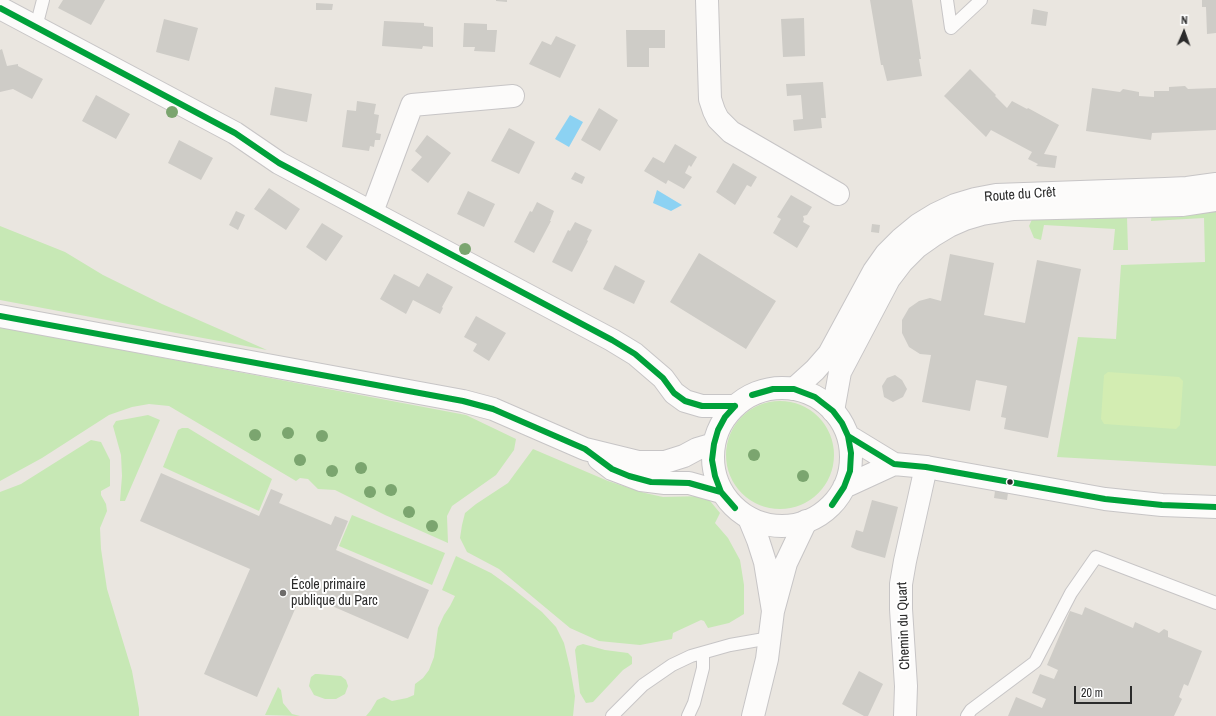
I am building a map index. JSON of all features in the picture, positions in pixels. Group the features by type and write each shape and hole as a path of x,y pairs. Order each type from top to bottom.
{"street":[{"path":"707,0 710,99 718,119 731,132 838,194"},
{"path":"0,8 235,133 279,163 612,340 635,354 663,378 674,393 685,401 702,406 735,406"},
{"path":"372,212 412,105 513,96"},
{"name":"Route du Crêt","path":"794,389 815,370 829,354 874,271 886,254 912,230 936,214 955,205 996,195 1187,188 1216,184"},
{"name":"Route du Crêt","path":"833,411 840,372 889,279 902,262 917,247 949,226 982,214 1014,209 1182,205 1216,200"},
{"path":"0,316 463,401 493,409 585,449 638,462 665,462 714,444"},
{"path":"773,389 794,389 815,397 833,411 842,423 848,436 851,453 850,471 844,487 830,506 815,518 795,525 773,526 749,518 735,508 722,492 715,476 712,460 714,444 718,430 725,417 735,406 752,395 773,389"},
{"path":"848,436 894,464 926,467 1105,499 1162,505 1216,507"},
{"path":"585,449 612,469 641,480 665,483 689,483 722,492"},
{"path":"844,487 894,464"},
{"name":"Chemin du Quart","path":"905,716 906,686 901,609 901,584 926,467"},
{"path":"749,518 765,562 773,611"},
{"path":"753,716 767,659 773,611 786,563 806,521"}],"lane":[{"path":"36,27 43,0"},
{"path":"947,0 951,28 981,0"},
{"path":"967,716 971,710 1035,662 1072,593 1096,557 1216,603"},
{"path":"612,716 629,698 657,675 691,656 730,645 770,638"},
{"path":"688,716 694,703 704,668 703,653"}],"green space":[{"path":"1216,205 1216,466 1057,457 1078,337 1116,339 1121,265 1205,262 1204,218 1151,221 1152,211"},
{"path":"1123,210 1127,217 1128,250 1113,250 1115,229 1044,225 1041,240 1034,238 1029,226 1034,215"},
{"path":"0,226 65,252 103,275 162,304 267,350 0,300"},
{"path":"0,327 466,415 516,439 514,450 496,475 452,506 447,516 448,543 385,515 335,490 318,489 308,479 300,478 296,481 169,406 149,404 132,407 109,415 42,458 0,481"},
{"path":"1108,372 1179,377 1183,381 1180,425 1176,429 1104,424 1101,419 1104,375"},
{"path":"780,401 790,402 810,410 818,417 825,425 833,445 833,465 825,485 818,493 810,500 790,508 780,509 770,508 750,500 742,493 735,485 727,465 726,455 727,445 735,425 742,417 750,410 770,402"},
{"path":"148,415 160,420 125,501 120,501 122,476 121,455 113,426 116,421"},
{"path":"188,428 272,479 259,511 163,467 178,430"},
{"path":"91,440 101,442 110,460 110,486 101,491 107,511 100,528 101,549 107,589 132,671 139,716 0,716 0,492 21,484"},
{"path":"533,449 608,481 645,493 663,497 706,496 720,513 715,523 728,538 740,560 744,585 744,614 729,623 708,628 704,621 701,620 673,633 672,639 640,645 599,641 570,628 499,569 467,552 460,538 465,513 508,483"},
{"path":"352,515 445,553 432,585 339,546"},
{"path":"456,556 491,573 542,612 556,627 564,643 570,668 575,696 573,716 366,716 377,700 384,697 392,701 414,695 415,684 423,678 429,670 434,657 438,628 455,596 442,590"},
{"path":"583,644 605,650 628,653 632,657 632,664 623,670 593,702 586,703 580,693 575,650 577,646"},
{"path":"315,674 341,676 346,680 348,686 345,694 336,699 325,699 314,695 309,686 311,677"},
{"path":"278,687 281,690 283,703 292,714 300,716 265,715"}],"water":[{"path":"570,115 583,122 569,147 555,139"},
{"path":"657,190 682,205 671,211 653,203"}],"building":[{"path":"63,0 105,0 91,25 58,8"},
{"path":"507,0 507,2 496,1"},
{"path":"870,0 912,0 921,59 919,59 922,76 887,81 883,65 881,65"},
{"path":"1202,0 1216,0 1216,33 1207,34 1206,7 1202,7"},
{"path":"316,3 333,4 332,10 316,10"},
{"path":"1033,9 1048,12 1046,26 1031,24"},
{"path":"804,18 805,56 783,57 781,19"},
{"path":"164,19 198,28 189,61 156,52"},
{"path":"384,21 424,23 424,26 433,27 433,47 423,46 422,49 382,46"},
{"path":"464,23 487,24 487,30 497,30 495,52 474,51 475,47 463,47"},
{"path":"626,30 665,30 665,48 649,48 649,67 627,67"},
{"path":"556,36 576,45 560,78 529,64 542,41 551,45"},
{"path":"2,49 7,66 18,64 18,66 43,79 32,99 13,89 0,92 0,50"},
{"path":"970,69 1007,108 1012,101 1059,125 1044,154 1057,156 1055,168 1036,166 1038,164 1028,159 1032,152 991,130 986,137 944,96"},
{"path":"823,82 826,118 821,118 822,128 794,131 793,120 803,119 801,95 787,96 786,84"},
{"path":"1185,86 1188,89 1216,88 1216,130 1152,133 1151,140 1086,131 1092,88 1120,92 1123,89 1139,92 1139,96 1154,97 1154,91 1169,91 1169,87"},
{"path":"275,87 312,94 307,122 270,115"},
{"path":"96,95 130,114 116,139 82,121"},
{"path":"357,101 376,104 374,114 379,115 376,133 381,134 380,140 375,140 374,147 370,146 369,151 342,147 347,110 356,111"},
{"path":"599,108 618,120 600,151 581,140"},
{"path":"509,128 535,142 519,174 491,161"},
{"path":"427,135 451,153 428,183 411,170 422,157 415,151"},
{"path":"179,140 213,158 201,180 168,163"},
{"path":"675,144 697,157 691,167 689,165 685,173 692,177 684,189 668,180 666,184 644,171 653,157 664,163"},
{"path":"733,163 757,177 751,187 747,185 735,205 716,192"},
{"path":"575,172 585,177 582,184 571,179"},
{"path":"269,188 300,209 286,230 254,209"},
{"path":"468,191 495,204 484,227 457,214"},
{"path":"791,195 812,207 807,215 803,216 803,222 810,226 797,248 773,233 781,219 777,217"},
{"path":"537,202 554,211 551,221 534,253 514,242 530,211 532,212"},
{"path":"236,211 245,215 238,230 229,225"},
{"path":"575,222 592,230 572,272 552,262 568,230 570,231"},
{"path":"322,223 343,236 326,261 306,247"},
{"path":"872,224 880,225 879,233 871,232"},
{"path":"699,253 776,301 746,349 670,302"},
{"path":"950,254 994,263 984,315 1025,323 1037,260 1081,269 1048,438 1004,429 1006,418 1001,417 1007,386 976,380 970,411 922,402 931,355 920,354 909,347 902,333 902,320 909,308 919,301 930,298 941,301"},
{"path":"615,265 645,281 634,304 603,289"},
{"path":"427,273 453,287 442,307 443,308 440,314 413,300 406,314 380,299 394,274 419,287"},
{"path":"476,316 506,333 489,361 473,351 477,344 464,337"},
{"path":"895,375 902,380 907,389 903,397 893,402 884,397 882,386 887,378"},
{"path":"161,473 259,516 271,489 283,494 279,503 331,525 335,516 348,521 336,550 429,590 408,639 302,593 257,697 204,674 250,569 140,521"},
{"path":"995,491 1008,493 1007,500 994,498"},
{"path":"872,500 898,507 885,558 851,547 856,530 863,532"},
{"path":"1085,607 1133,628 1135,622 1159,633 1164,629 1168,631 1168,637 1202,651 1188,686 1184,684 1179,697 1182,699 1174,716 1008,716 1016,697 1042,708 1046,699 1032,693 1040,674 1054,679 1058,670 1047,665 1070,611 1082,615"},
{"path":"859,671 883,684 868,716 864,716 842,704"}],"transit line":[{"path":"0,8 235,133 279,163 612,340 635,354 663,378 674,393 685,401 702,406 735,406"},
{"path":"0,316 463,401 493,409 585,449 612,469 629,476 651,482 689,483 721,492"},
{"path":"752,395 773,389 794,389 815,397 833,411 842,423 848,436 851,453 850,471 844,487 832,505"},
{"path":"735,406 725,417 718,430 712,460 715,476 721,492 735,508"},
{"path":"848,436 894,464 926,467 1105,499 1162,505 1216,507"}],"place":[{"name":"École primaire publique du Parc","path":"283,593"}]}
